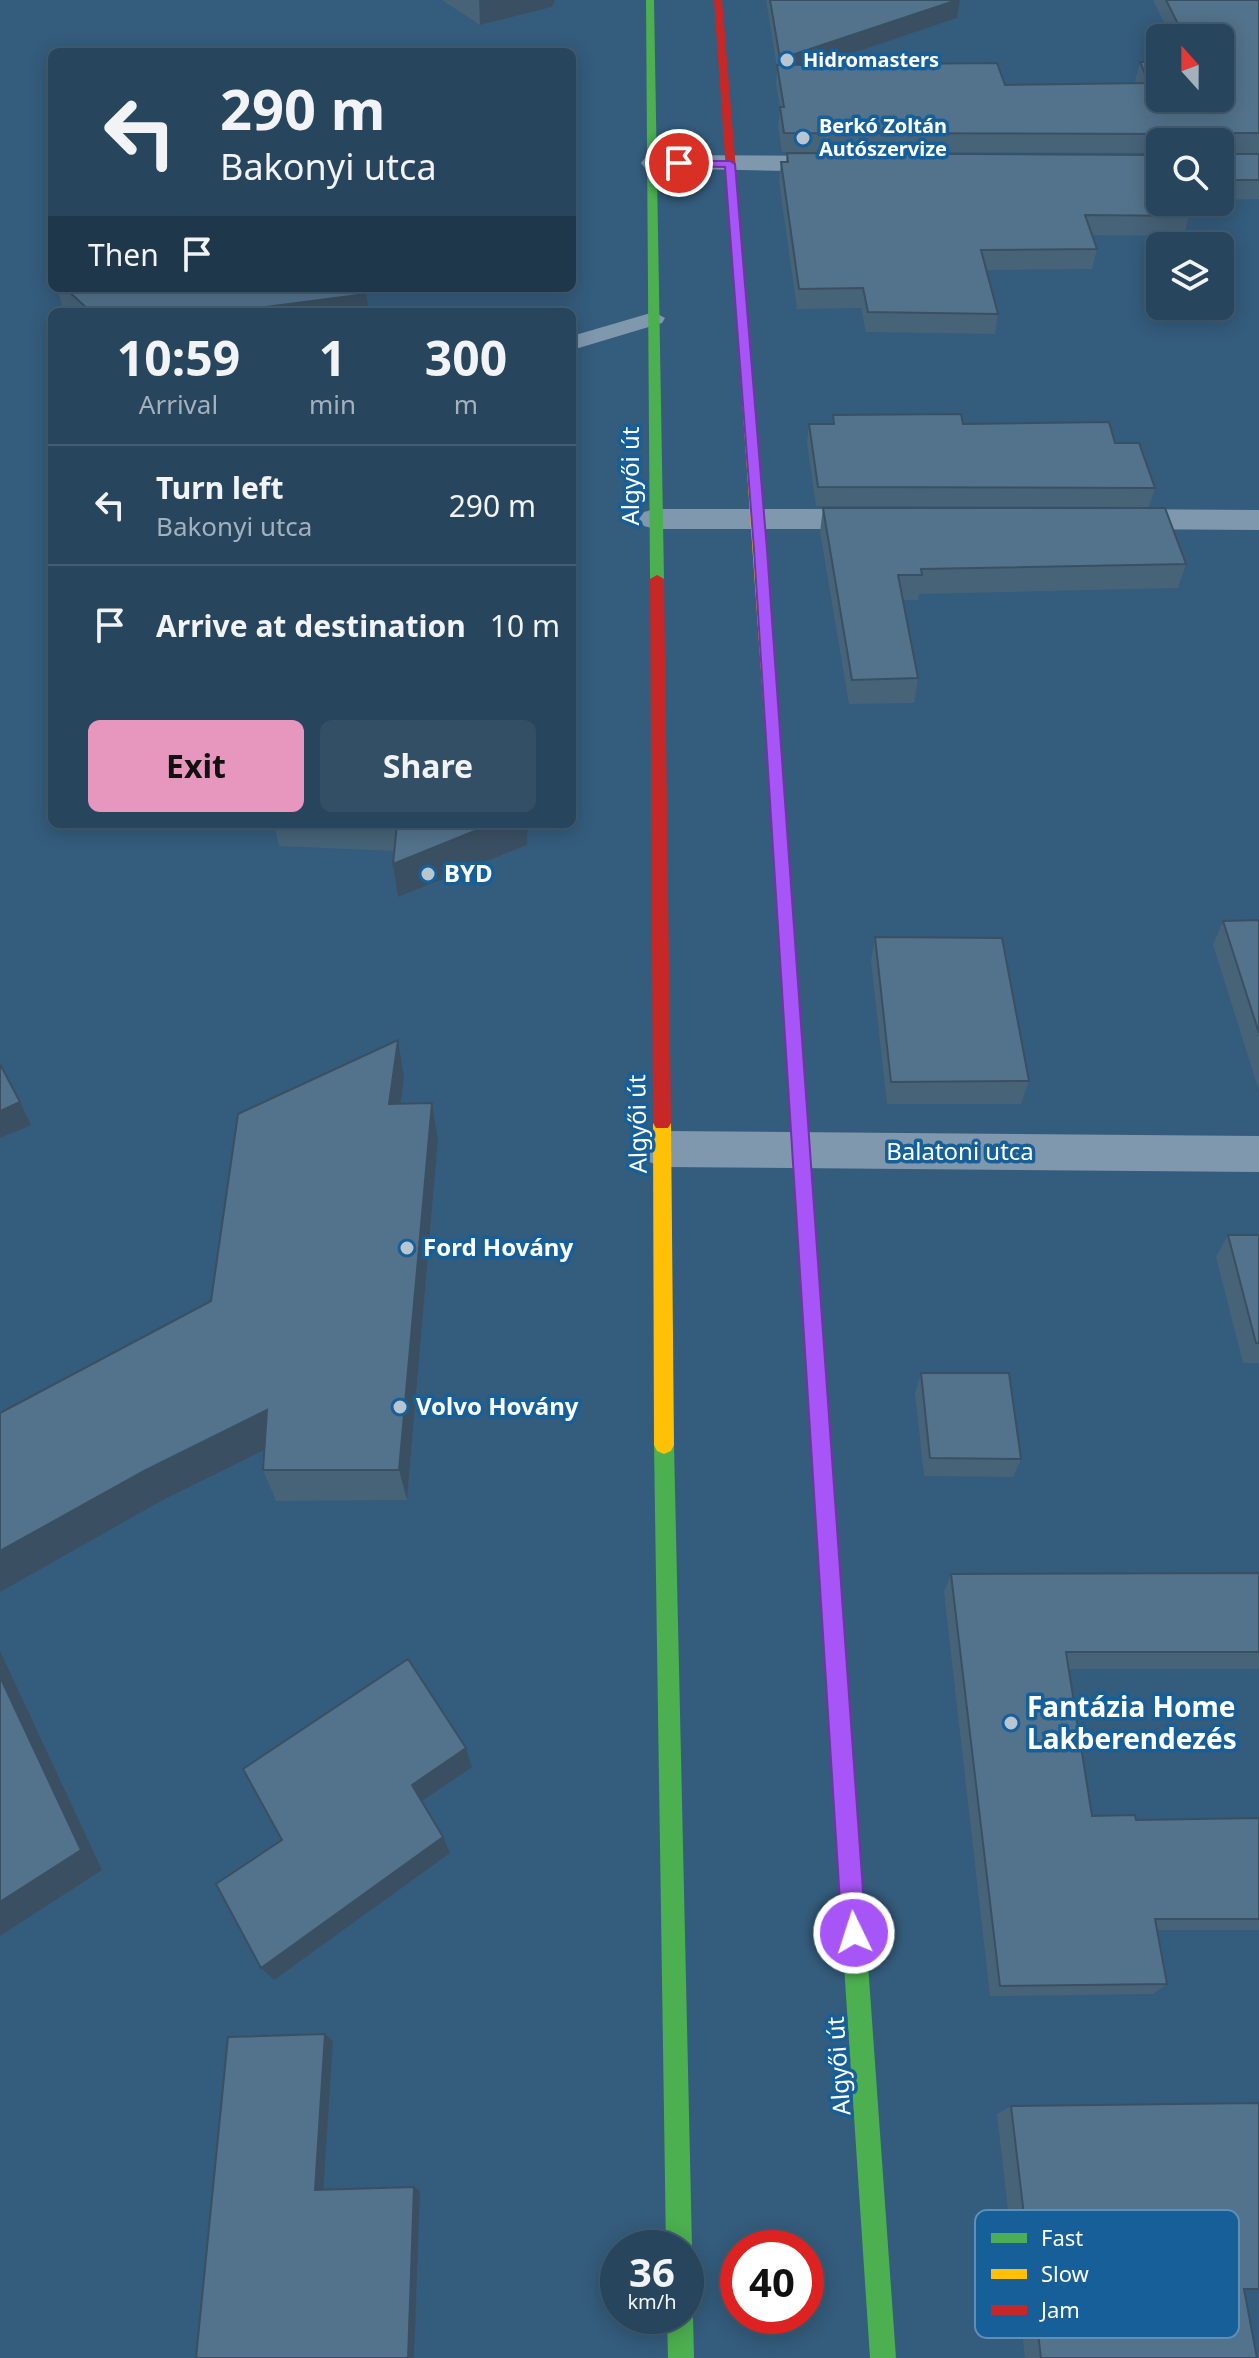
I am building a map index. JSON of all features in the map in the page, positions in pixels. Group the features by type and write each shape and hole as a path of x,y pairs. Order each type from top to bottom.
{"street":[{"name":"Algyői út","path":"650,0 662,1149 679,2230"},
{"name":"Algyői út","path":"718,0 758,519 883,2358"},
{"path":"654,163 873,164"},
{"path":"655,519 915,519"},
{"path":"1087,519 1259,520"},
{"name":"Balatoni utca","path":"662,1149 1259,1154"},
{"path":"680,2334 681,2358"}],"lane":[{"path":"576,342 654,318"}],"building":[{"path":"770,0 957,0 780,59"},
{"path":"1166,0 1259,0 1259,133 1234,133 1234,128 1146,128 1146,134 784,133 780,107 784,107 777,65 997,63 1005,85 1146,83 1146,112 1234,112 1234,24 1178,24"},
{"path":"1140,62 1146,62 1146,76"},
{"path":"787,153 1146,155 1146,216 1085,215 1097,249 981,250 998,314 868,312 863,288 799,289 781,162 788,162"},
{"path":"1234,154 1259,154 1259,180 1234,180"},
{"path":"69,292 366,294 258,308 87,308"},
{"path":"961,414 963,424 1109,422 1115,443 1139,443 1155,488 818,487 809,424 834,424 833,415"},
{"path":"823,508 1165,508 1186,564 921,569 922,575 898,575 918,678 852,680"},
{"path":"397,828 482,828 393,864"},
{"path":"1259,920 1259,1033 1223,921"},
{"path":"875,937 1002,938 1029,1081 891,1082"},
{"path":"398,1040 389,1104 432,1103 399,1470 263,1470 267,1410 144,1471 0,1551 0,1413 211,1301 238,1114"},
{"path":"0,1064 20,1102 0,1111"},
{"path":"1228,1235 1259,1235 1259,1343 1256,1343"},
{"path":"921,1373 1009,1373 1021,1459 930,1458"},
{"path":"1259,1573 1259,1652 1066,1652 1092,1816 1135,1815 1136,1820 1259,1818 1259,1919 1155,1919 1167,1984 1000,1986 951,1574"},
{"path":"408,1659 466,1748 412,1785 443,1837 261,1968 216,1884 282,1840 243,1769"},
{"path":"0,1677 81,1850 0,1902"},
{"path":"325,2034 315,2190 414,2187 408,2358 196,2358 228,2037"},
{"path":"1259,2103 1259,2289 1244,2289 1257,2358 1041,2358 1039,2338 1239,2338 1239,2210 1023,2210 1011,2106"}],"traffic: fast":[{"path":"650,0 657,579"},
{"path":"772,729 822,1466"},
{"path":"664,1445 679,2230"},
{"path":"855,1950 883,2358"},
{"path":"680,2334 681,2358"}],"traffic: slow":[{"path":"743,327 772,729"},
{"path":"662,1123 664,1445"}],"traffic: jam":[{"path":"718,0 743,327"},
{"path":"657,579 662,1123"},
{"path":"822,1466 855,1950"}],"place":[{"name":"Hidromasters","path":"787,60"},
{"name":"Berkó Zoltán Autószervize","path":"803,138"},
{"name":"BYD","path":"428,874"},
{"name":"Ford Hovány","path":"407,1248"},
{"name":"Volvo Hovány","path":"400,1407"},
{"name":"Fantázia Home Lakberendezés","path":"1011,1723"}],"route":[{"path":"679,163 730,164 760,550 854,1933"}]}
